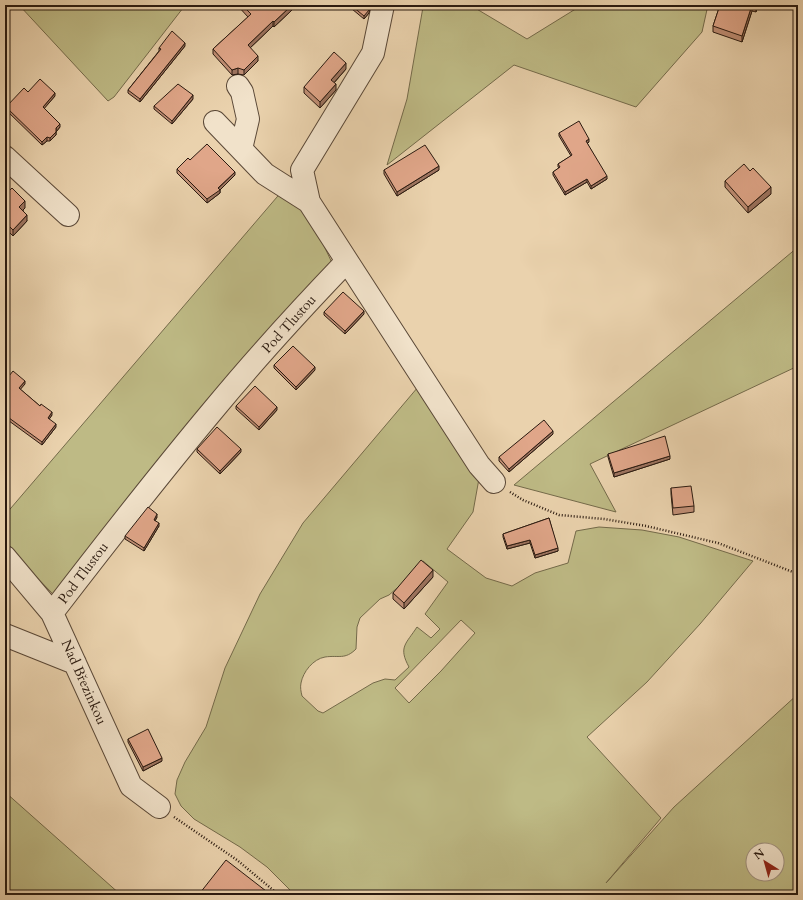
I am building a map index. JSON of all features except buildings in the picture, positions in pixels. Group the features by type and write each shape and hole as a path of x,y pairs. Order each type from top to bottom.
{"street":[{"path":"383,5 374,53 302,170 309,202 479,465 494,482"},
{"path":"238,86 242,92 248,119 241,149"},
{"path":"215,122 265,174 309,202"},
{"path":"5,157 68,215"},
{"name":"Pod Tlustou","path":"52,613 113,533 214,408 302,308 347,261"},
{"name":"Nad Březinkou","path":"5,557 52,613 131,786 159,807"},
{"path":"5,635 75,663"}],"path":[{"path":"494,482 523,500 559,515 604,518 718,543 798,574"},
{"path":"159,807 237,860 279,895"}],"shaded area":[{"path":"19,5 181,5 183,8 114,97 108,101"},
{"path":"428,5 470,5 527,39 582,5 708,5 702,32 636,107 514,65 387,165 407,99 423,7"},
{"path":"283,190 305,205 333,265 209,403 53,594 5,545 5,515"},
{"path":"798,247 798,366 590,464 616,512 514,485"},
{"path":"418,387 480,473 473,512 447,549 486,578 512,586 535,573 568,563 576,531 599,527 642,530 679,537 753,561 700,624 647,682 587,737 661,818 606,883 674,807 798,694 798,895 295,895 267,867 240,847 194,819 181,806 175,794 177,780 185,762 206,727 225,668 260,594 303,523","holes":["423,561 448,582 425,614 440,629 431,638 417,627 407,642 404,650 404,655 409,667 395,680 385,679 373,683 323,713 318,711 302,696 301,685 306,670 316,660 325,657 345,656 356,649 357,627 360,618 380,599 389,595 403,583","461,620 475,633 441,671 409,703 395,688"]},
{"path":"5,792 121,895 5,895"}]}
